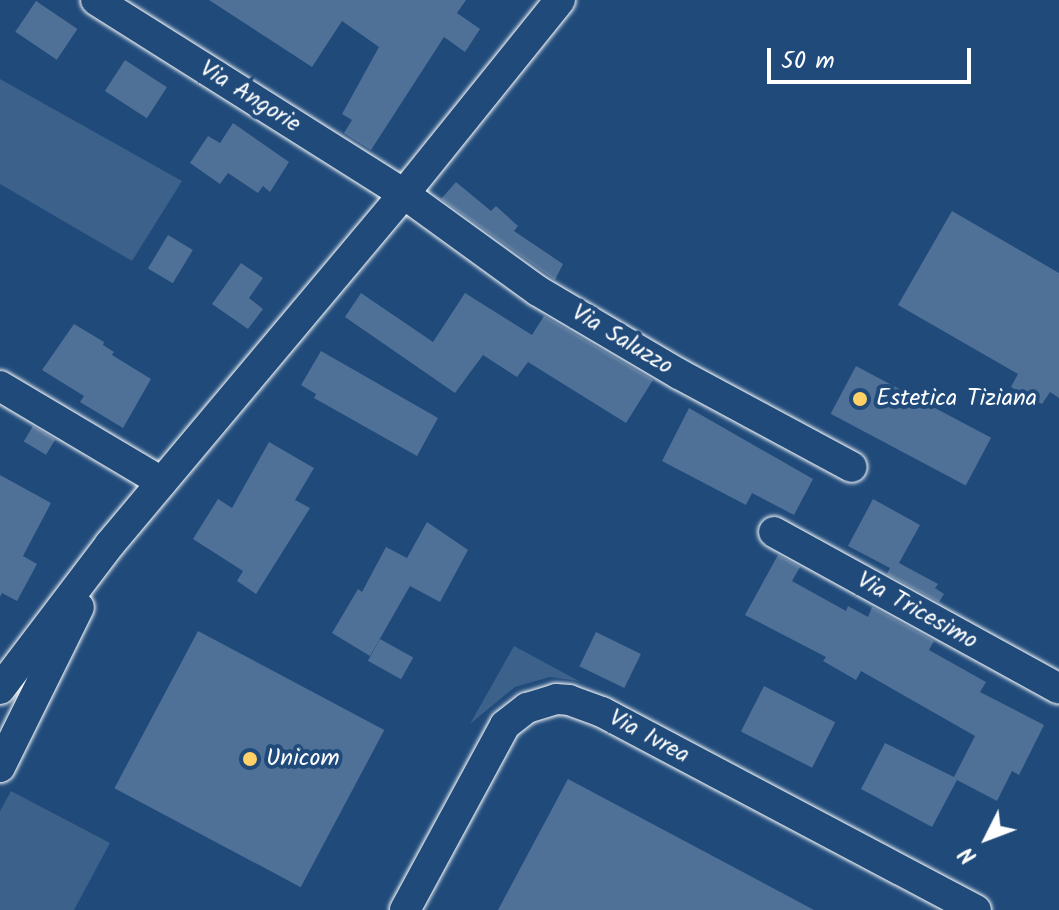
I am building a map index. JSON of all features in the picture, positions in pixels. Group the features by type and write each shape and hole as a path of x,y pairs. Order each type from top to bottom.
{"street":[{"name":"Via Angorie","path":"96,0 404,194"},
{"path":"0,689 110,544 404,194 545,5"},
{"name":"Via Saluzzo","path":"404,194 538,291 679,374 852,467"},
{"path":"0,386 162,482"},
{"name":"Via Tricesimo","path":"774,532 1059,689"},
{"path":"3,752 110,544"},
{"name":"Via Ivrea","path":"405,910 505,725 527,708 556,699 569,700 602,712 976,910"}],"shaded area":[{"path":"0,79 182,181 132,261 0,184"},
{"path":"514,646 579,681 550,677 515,687 470,724"},
{"path":"11,791 110,843 74,910 0,910 0,811"}],"building":[{"path":"209,0 466,0 457,13 480,29 465,52 444,37 371,150 344,133 352,120 342,114 379,47 342,21 312,67"},
{"path":"36,1 77,29 57,60 15,32"},
{"path":"125,60 167,87 147,118 105,91"},
{"path":"233,123 289,162 270,192 263,186 258,193 228,173 220,184 190,163 208,136 220,143"},
{"path":"456,182 491,211 496,206 518,226 514,231 563,264 555,280 441,199"},
{"path":"952,211 1059,273 1059,398 1050,392 1042,404 1011,387 1018,374 898,305"},
{"path":"168,235 193,250 173,283 148,268"},
{"path":"241,263 263,278 249,298 263,309 248,329 212,304"},
{"path":"361,293 433,342 465,293 532,335 544,316 653,380 626,423 528,362 517,377 483,355 455,393 345,317"},
{"path":"74,324 104,342 103,345 114,352 112,355 151,379 123,428 80,402 84,396 42,370"},
{"path":"321,351 438,418 417,456 314,398 316,394 301,385"},
{"path":"856,366 991,438 966,486 831,414"},
{"path":"689,408 813,479 794,515 752,493 746,505 662,461"},
{"path":"33,426 55,439 46,455 24,441"},
{"path":"269,442 314,468 295,500 310,508 256,594 237,581 243,571 193,539 218,499 232,508"},
{"path":"0,475 51,503 23,556 37,564 17,601 2,593 0,597"},
{"path":"873,499 920,525 899,563 938,584 935,588 944,594 939,602 887,574 890,568 848,546"},
{"path":"427,522 468,550 440,602 410,586 370,656 332,633 358,589 362,592 386,547 407,558"},
{"path":"778,555 800,567 792,581 846,611 848,606 868,617 872,607 934,641 929,650 986,682 980,692 1044,725 1019,775 1012,771 997,801 957,780 932,827 861,789 885,743 954,777 975,736 861,671 856,680 823,661 826,657 745,615"},
{"name":"Unicom","path":"198,631 384,730 301,887 114,788"},
{"path":"596,632 641,654 624,688 579,666"},
{"path":"380,639 413,657 401,679 368,661"},
{"path":"764,686 835,722 812,768 741,731"},
{"path":"568,779 814,910 498,910"}],"place":[{"name":"Estetica Tiziana","path":"860,399"},
{"name":"Unicom","path":"250,759"}]}
